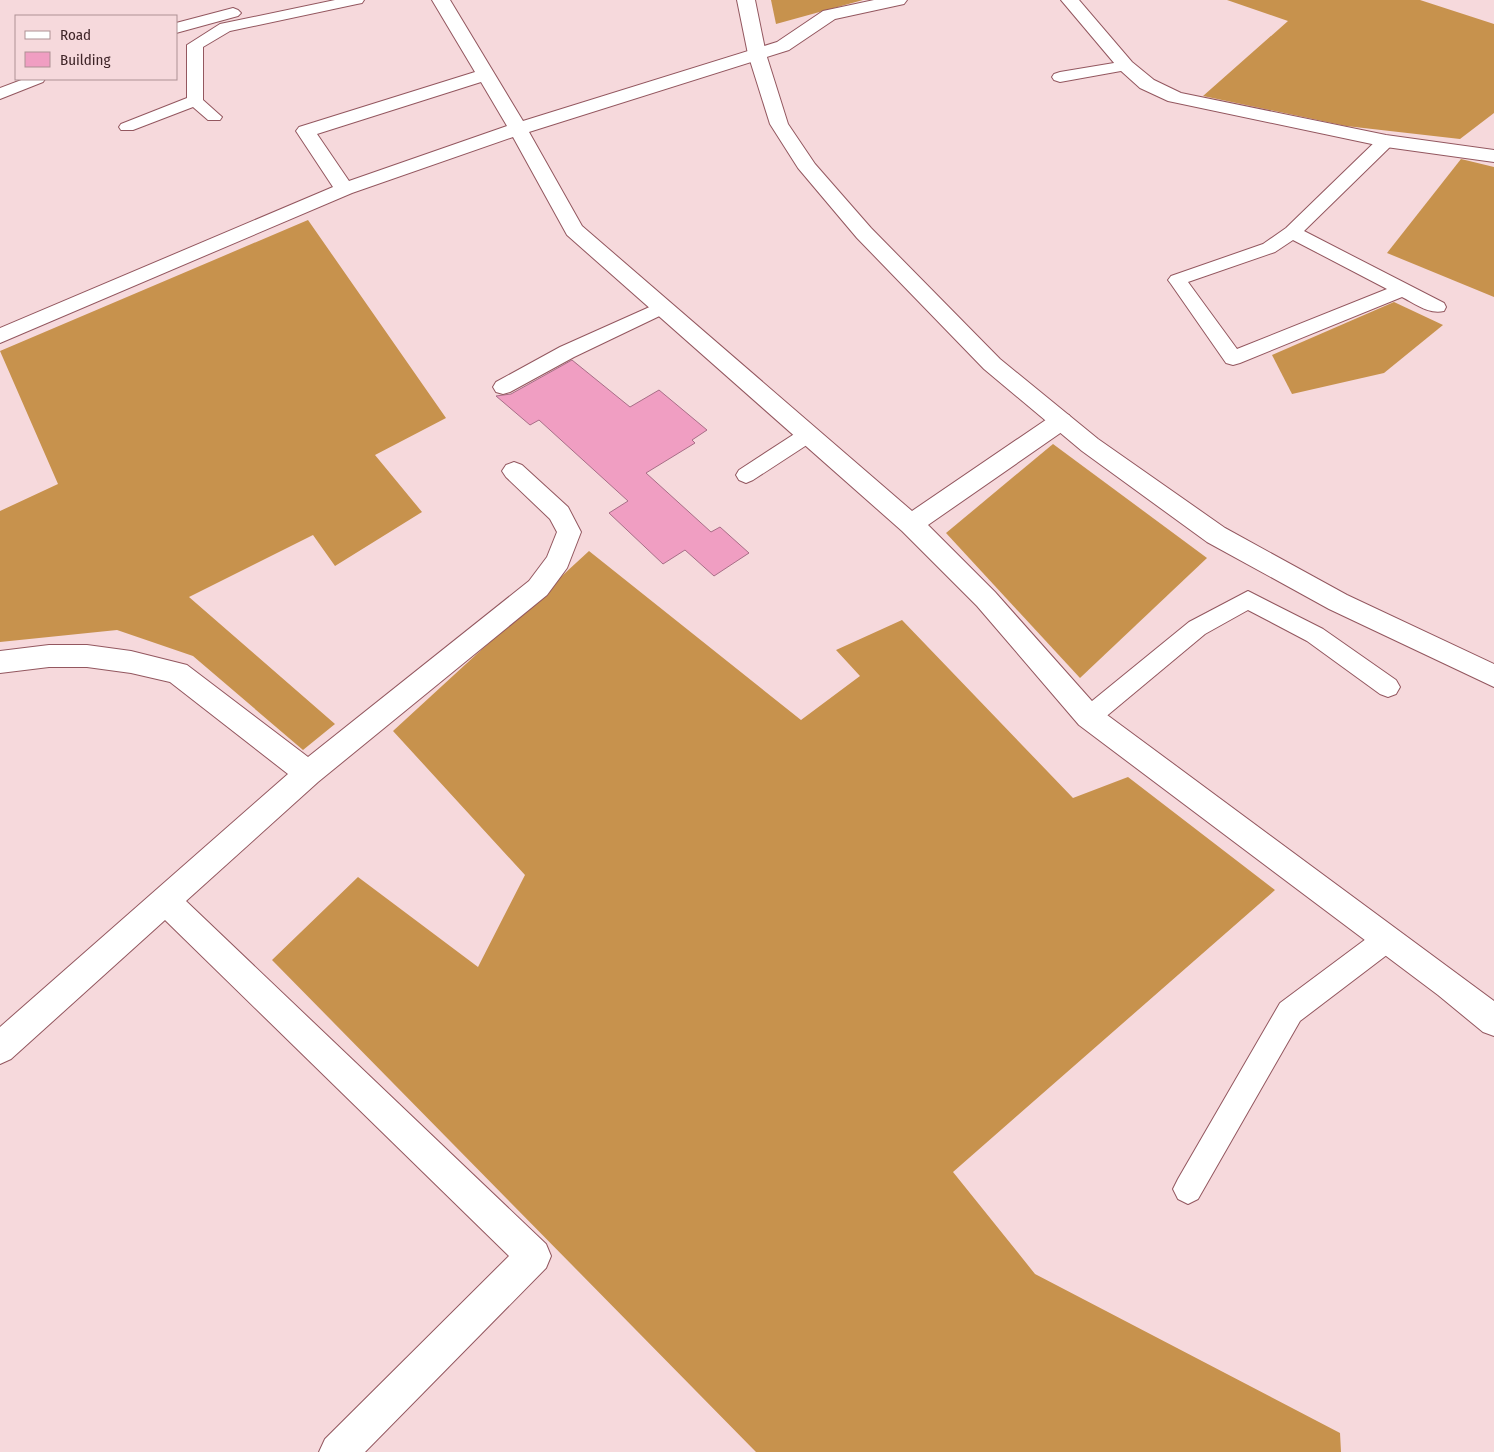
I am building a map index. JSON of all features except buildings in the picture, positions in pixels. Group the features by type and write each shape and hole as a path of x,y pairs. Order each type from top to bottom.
{"street":[{"path":"441,0 518,129 574,230 911,524 986,599 1089,717 1494,1021"},
{"path":"746,0 757,54 779,124 808,168 864,233 992,364 1090,445 1216,535 1338,602 1494,676"},
{"path":"0,336 345,190 518,129 783,46 829,15 898,0"},
{"path":"1070,0 1126,66 1147,84 1175,97 1386,141 1489,150"},
{"path":"345,190 306,131 486,75"},
{"path":"911,524 1061,421"},
{"path":"0,1048 308,773 538,588 558,561 569,532 559,513 514,471"},
{"path":"0,662 49,656 87,656 131,662 178,673 308,773"},
{"path":"165,900 534,1256 338,1452"}],"lane":[{"path":"214,117 195,101 194,45 225,27 357,0"},
{"path":"178,27 273,2"},
{"path":"1060,77 1126,66"},
{"path":"0,94 35,80"},
{"path":"127,127 195,101"},
{"path":"1386,141 1292,232 1269,248 1178,280 1233,358 1401,290"},
{"path":"1292,232 1437,308"},
{"path":"503,387 568,352 663,307"},
{"path":"746,475 810,434"},
{"path":"1089,717 1197,628 1248,600 1315,635 1388,687"},
{"path":"1188,1189 1290,1012 1387,939"}],"shaded area":[{"path":"771,0 863,0 776,24"},
{"path":"1227,0 1420,0 1494,24 1494,113 1460,139 1346,126 1203,96 1288,21"},
{"path":"1461,159 1494,167 1494,297 1387,253"},
{"path":"308,220 446,418 375,455 422,512 335,566 313,535 189,597 335,724 303,750 193,656 117,630 0,642 0,511 58,484 0,351"},
{"path":"1394,302 1443,325 1384,373 1292,394 1272,355"},
{"path":"1053,444 1207,558 1080,678 946,533"},
{"path":"589,551 801,720 860,676 836,650 902,620 1073,798 1128,777 1275,890 953,1172 1035,1274 1340,1433 1341,1452 756,1452 272,960 358,877 478,967 525,875 393,731"}]}
